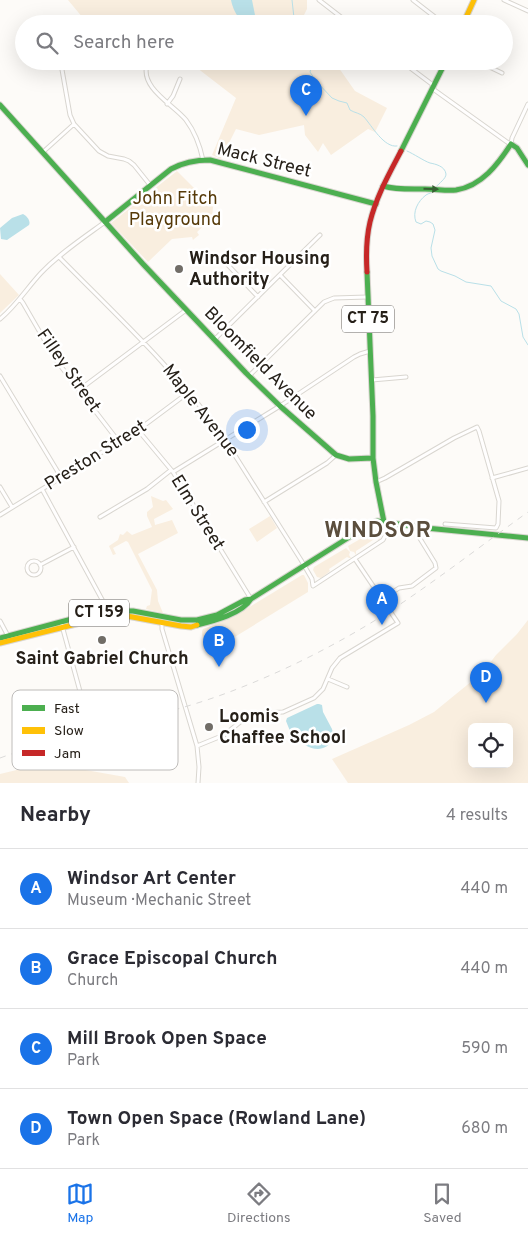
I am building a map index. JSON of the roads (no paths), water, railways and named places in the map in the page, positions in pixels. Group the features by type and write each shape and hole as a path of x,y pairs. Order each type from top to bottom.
{"main road":[{"path":"467,15 474,0"},
{"name":"CT 75","path":"384,522 373,458 372,380 367,298 367,239 370,222 383,186 442,70"},
{"name":"Bloomfield Avenue","path":"0,105 214,340 280,406 336,455"},
{"path":"383,186 395,190 414,188 451,190 464,188 478,182 485,176 497,164 511,144 517,148 528,166"},
{"name":"Mack Street","path":"105,222 171,169 187,162 204,160 218,162 376,204"},
{"path":"336,455 349,459 373,458"},
{"name":"CT 159","path":"0,643 9,638 108,614 198,623 214,619 245,600 251,599 370,524 377,522 528,538"},
{"name":"CT 159","path":"0,638 9,638"}],"street":[{"path":"318,0 338,15"},
{"path":"412,0 432,15"},
{"path":"504,0 528,11"},
{"path":"62,70 70,115 74,124 99,152 108,156 124,158 134,165 150,186"},
{"path":"146,70 148,81 167,104 187,122 201,148 204,160"},
{"path":"412,70 511,144 528,104"},
{"path":"496,70 502,73"},
{"path":"167,104 173,96 180,79"},
{"path":"43,152 74,124"},
{"path":"0,319 20,299 42,272 105,222"},
{"path":"214,340 320,235"},
{"name":"Maple Avenue","path":"59,257 143,342 189,392 226,440 313,580 313,586 354,559"},
{"path":"226,263 258,297"},
{"path":"280,275 315,311"},
{"path":"249,376 324,302 334,298 367,298"},
{"name":"Filley Street","path":"20,299 56,360 119,442"},
{"path":"79,390 186,310"},
{"path":"100,517 280,406 354,357 370,351"},
{"path":"0,376 61,477"},
{"path":"372,380 406,378"},
{"name":"Preston Street","path":"0,515 138,430 189,392"},
{"path":"376,482 477,427 499,501 498,524 496,528 446,524"},
{"name":"Elm Street","path":"138,430 172,471 251,599"},
{"path":"264,502 329,462 336,455"},
{"path":"492,478 528,468"},
{"path":"0,487 12,508"},
{"path":"42,489 108,614"},
{"path":"197,746 224,735 252,715 283,712 310,700 320,692 328,680 334,665 340,658 398,622 354,559 384,539 386,533 384,522"},
{"path":"382,599 399,588 412,586 436,568 435,563 419,537 417,527"},
{"path":"40,565 74,547"},
{"path":"35,561 40,565 41,570 38,574 34,575 28,572 27,567 30,562 35,561"},
{"path":"163,619 162,629 197,746 198,783"},
{"path":"0,621 9,638"},
{"path":"62,624 80,690"},
{"path":"328,680 346,687"}],"water":[{"path":"231,0 252,0 255,15 237,15"},
{"path":"23,214 28,219 29,225 7,240 1,239 0,228 12,218"},
{"path":"317,704 322,705 334,738 325,747 314,749 292,736 286,721 287,718"}],"waterway":[{"path":"292,0 294,15"},
{"path":"311,70 316,81 332,98 347,103 350,110 364,117 387,144 397,146"},
{"path":"407,151 444,169 446,176 436,187"},
{"path":"434,192 426,195 421,200 417,207 415,218 416,222 421,224 426,221 433,224 435,230 431,248 432,256 438,269 466,282 491,286 501,301 516,309 519,314 523,337 528,345"}],"railway":[{"path":"178,709 253,683 333,645 390,611 528,512"},
{"path":"0,758 12,754"}],"place":[{"name":"Mill Brook Open Space","path":"306,116"},
{"name":"Windsor Housing Authority","path":"179,269"},
{"name":"Windsor Art Center","path":"382,625"},
{"name":"Saint Gabriel Church","path":"102,640"},
{"name":"Grace Episcopal Church","path":"219,667"},
{"name":"Town Open Space (Rowland Lane)","path":"486,703"},
{"name":"Loomis Chaffee School","path":"209,727"}],"district":[{"name":"WINDSOR","path":"378,531"}],"park label":[{"name":"John Fitch Playground","path":"175,209"}]}
